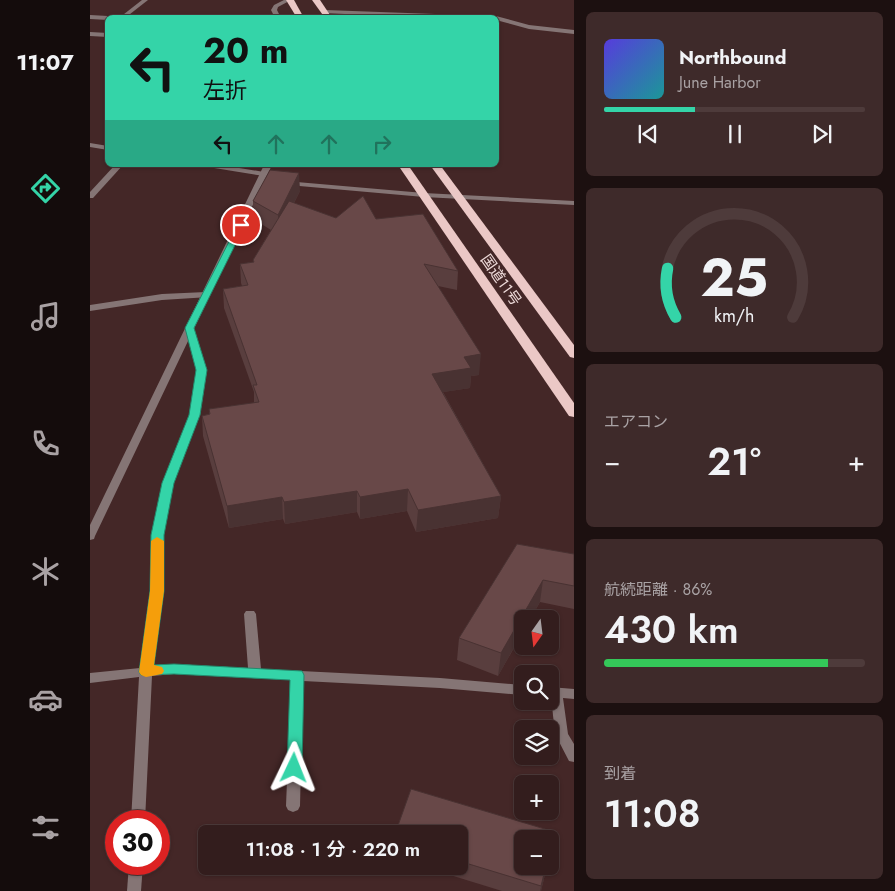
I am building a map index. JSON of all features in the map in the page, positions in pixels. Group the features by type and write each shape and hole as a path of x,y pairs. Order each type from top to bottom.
{"highway":[{"path":"289,0 299,15"},
{"path":"316,0 327,15"},
{"name":"国道11号","path":"404,167 574,413"},
{"name":"国道11号","path":"436,167 574,354"}],"street":[{"path":"125,15 145,0"},
{"path":"276,15 274,10 276,6 289,0"},
{"path":"90,17 105,18"},
{"path":"499,19 528,27 574,32"},
{"path":"90,34 105,35"},
{"path":"90,145 105,148"},
{"path":"90,196 118,167"},
{"path":"217,167 266,178"},
{"path":"90,536 206,295 266,178 268,167"},
{"path":"281,182 424,195 574,203"},
{"path":"90,308 162,297 206,295"},
{"path":"139,810 146,672 157,591 158,535 168,483 194,415 202,370 190,328"},
{"path":"250,614 255,673"},
{"path":"90,678 174,669 514,689"},
{"path":"293,806 297,675"},
{"path":"559,693 574,694"},
{"path":"557,710 562,734 574,757"},
{"path":"134,891 135,875"}],"building":[{"path":"270,170 299,173 278,215 253,201"},
{"path":"363,196 376,219 423,214 458,271 424,264 481,354 464,357 471,368 432,374 501,496 418,510 408,489 360,497 357,491 284,502 282,497 227,506 202,416 210,414 209,409 259,402 253,385 257,385 223,289 248,285 240,264 254,262 253,260 289,201 336,218"},
{"path":"517,544 574,554 574,586 543,580 526,610 514,610 514,630 501,653 459,638"},
{"path":"411,789 548,830 514,830 514,875 544,875 541,886 468,864 468,825 398,825"}],"slow traffic":[{"path":"157,541 157,591 146,672 157,671"}],"route":[{"path":"241,225 190,328 202,370 194,415 168,483 158,535 157,591 146,672 174,669 297,675 294,768"}]}
